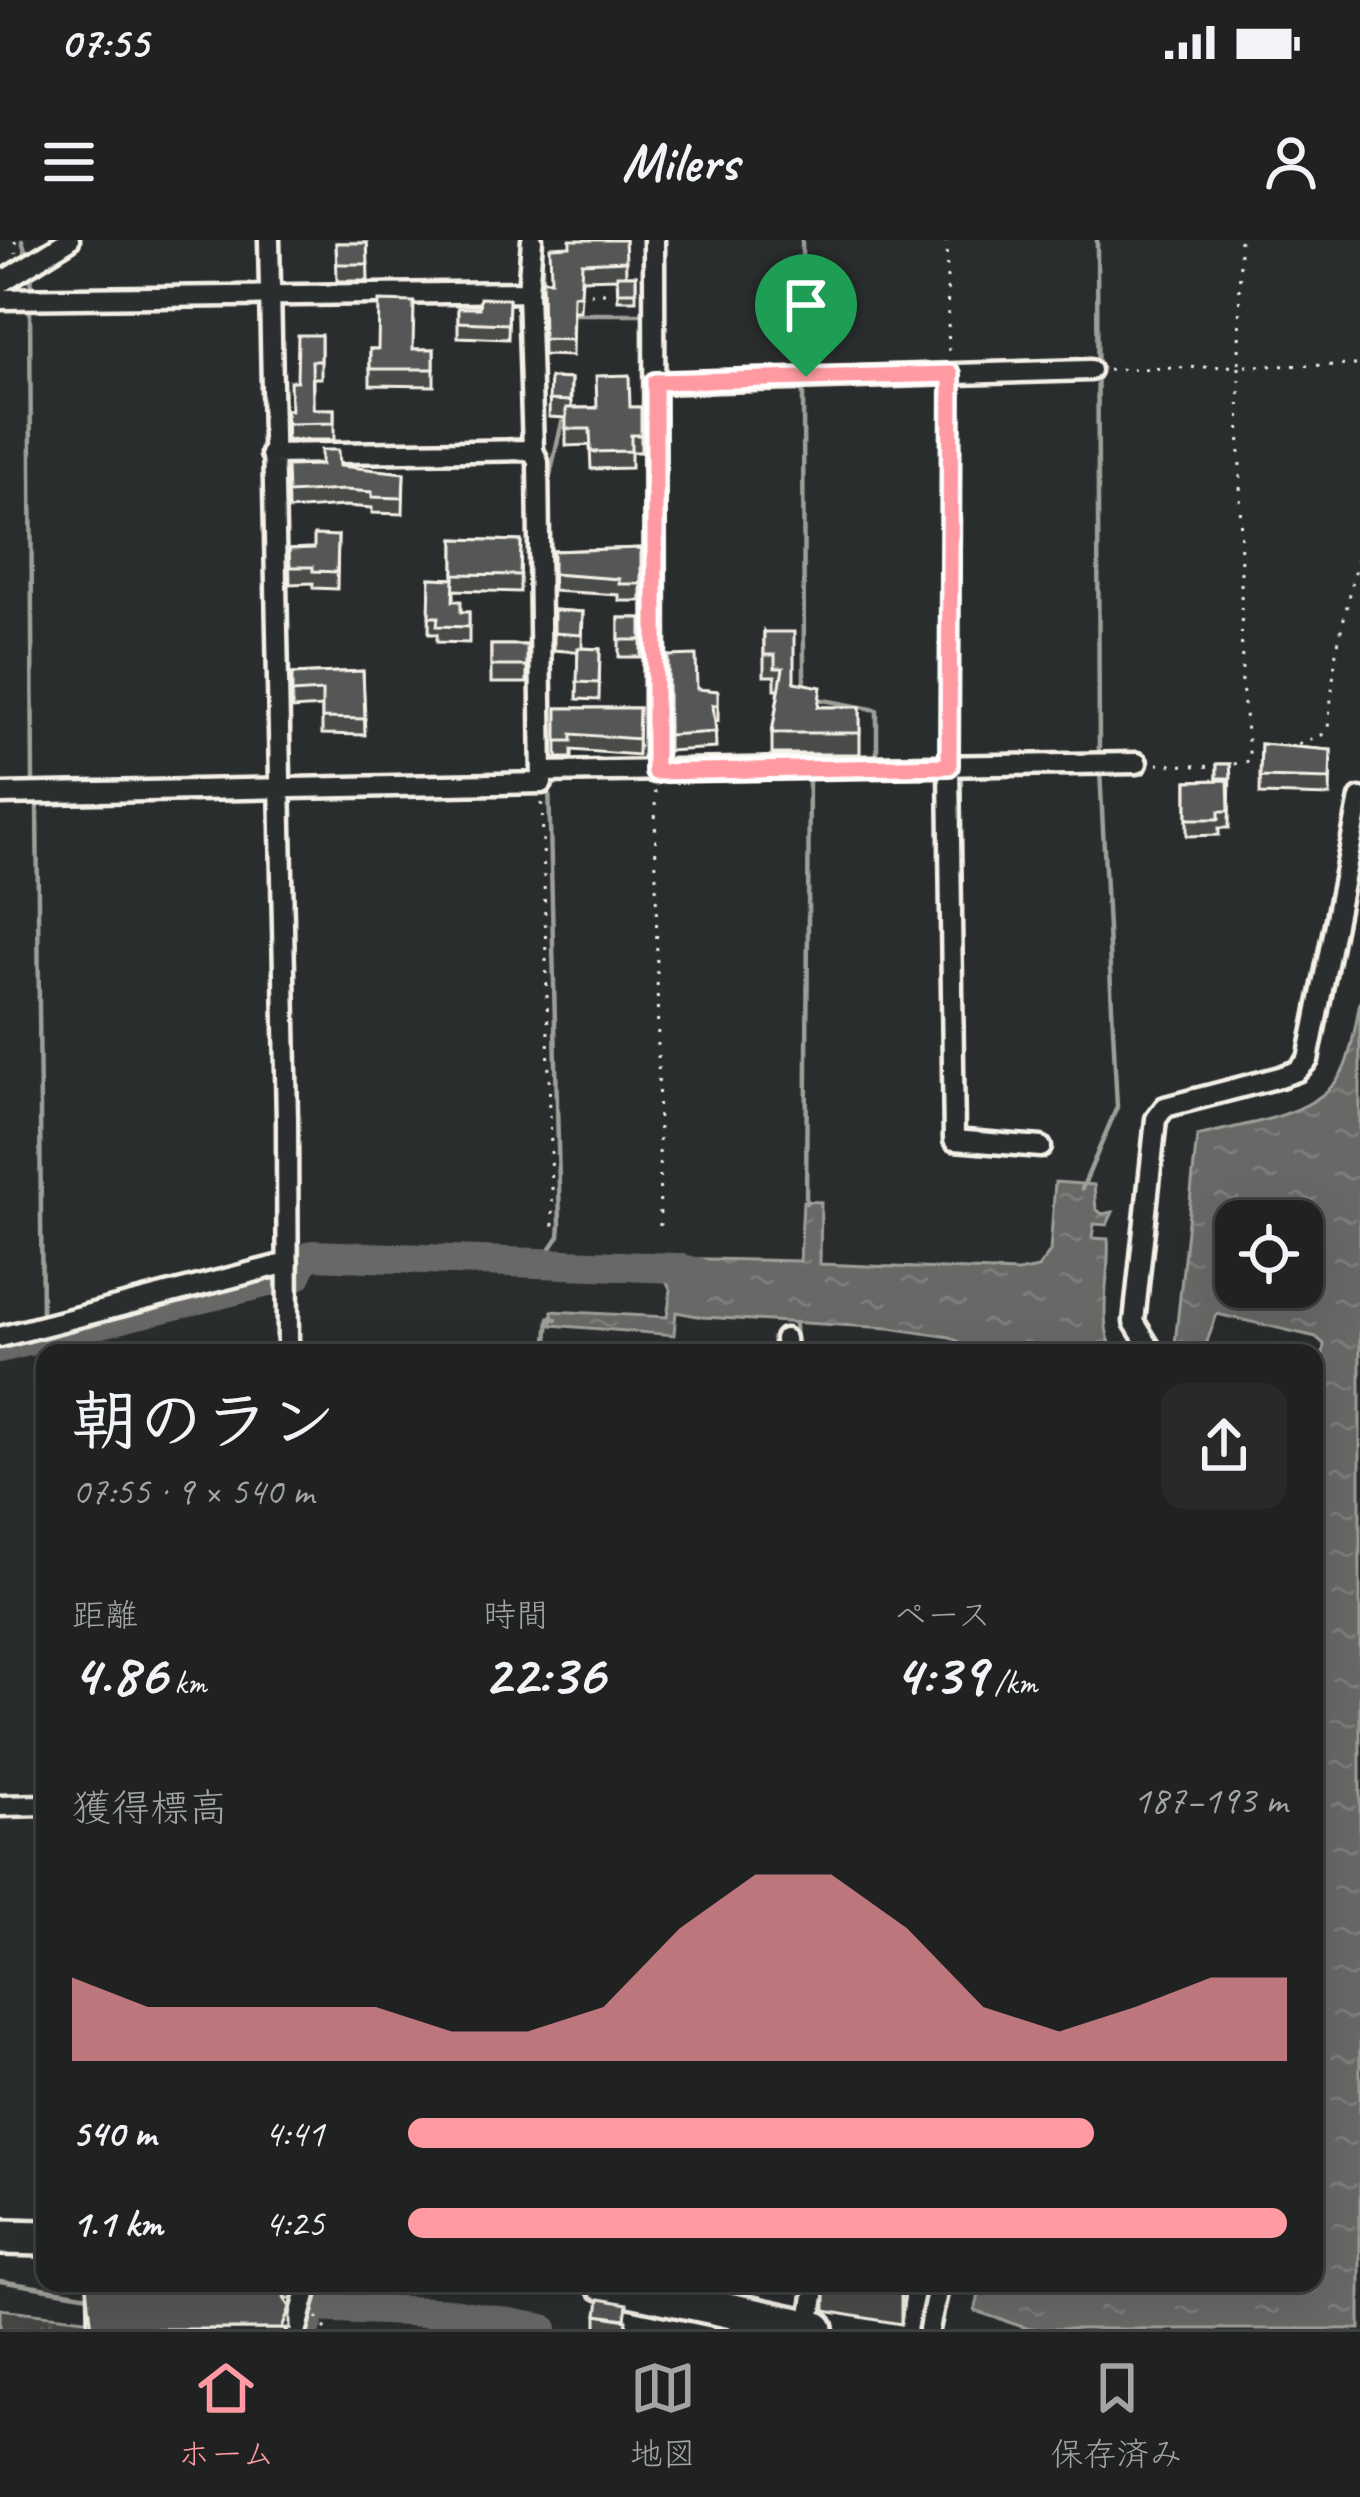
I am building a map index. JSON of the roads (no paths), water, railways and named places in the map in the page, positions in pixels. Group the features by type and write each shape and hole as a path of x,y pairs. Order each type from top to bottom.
{"highway":[{"path":"0,2236 36,2238"},
{"path":"645,2292 813,2328"}],"street":[{"path":"0,283 69,240"},
{"path":"269,240 288,1344"},
{"path":"532,240 528,292 533,450 538,462 545,775"},
{"path":"654,240 655,772"},
{"path":"0,299 528,292"},
{"path":"655,382 1097,370"},
{"path":"271,454 533,450"},
{"path":"0,794 279,790 655,772 1137,763"},
{"path":"949,766 954,1140 1041,1148"},
{"path":"1148,1344 1134,1322 1156,1119 1166,1107 1280,1077 1297,1071 1308,1060 1360,798"},
{"path":"0,1337 288,1272"},
{"path":"0,1806 36,1804"},
{"path":"299,2323 308,2292"},
{"path":"813,2328 815,2292"},
{"path":"929,2329 937,2292"}],"water":[{"path":"1360,1001 1360,2329 1029,2329 975,2311 980,2292 1323,2292 1324,1344 1316,1337 1217,1314 1206,1344 1175,1344 1197,1136 1302,1107 1335,1083 1345,1066"},
{"path":"1055,1182 1094,1185 1096,1209 1102,1214 1113,1212 1107,1225 1094,1224 1092,1238 1108,1239 1105,1315 1111,1344 962,1344 950,1337 889,1328 676,1312 674,1335 552,1325 552,1311 667,1317 671,1290 663,1275 664,1258 800,1261 803,1201 821,1202 820,1264 1018,1272 1038,1268 1050,1252"}],"waterway":[{"path":"22,240 27,257"},
{"path":"542,240 542,284"},
{"path":"802,240 803,375"},
{"path":"1097,240 1099,759"},
{"path":"31,293 32,269"},
{"path":"30,306 33,785"},
{"path":"568,314 645,314 645,322"},
{"path":"803,387 804,687"},
{"path":"547,489 562,422 571,421"},
{"path":"818,699 877,710 877,764"},
{"path":"1082,1189 1117,1107 1100,770"},
{"path":"806,1203 809,776"},
{"path":"541,1263 559,1236 560,1225 549,783"},
{"path":"37,801 42,1318"},
{"path":"0,1348 297,1275 312,1255 677,1268 699,1273"},
{"path":"297,1275 299,1344"},
{"path":"547,1344 549,1318 556,1319"},
{"path":"795,1323 796,1344"},
{"path":"43,1331 43,1344"},
{"path":"0,1815 36,1814"},
{"path":"0,2218 36,2220"},
{"path":"0,2281 36,2287"},
{"path":"65,2292 89,2296"},
{"path":"306,2329 313,2307 453,2313 543,2329"}]}
